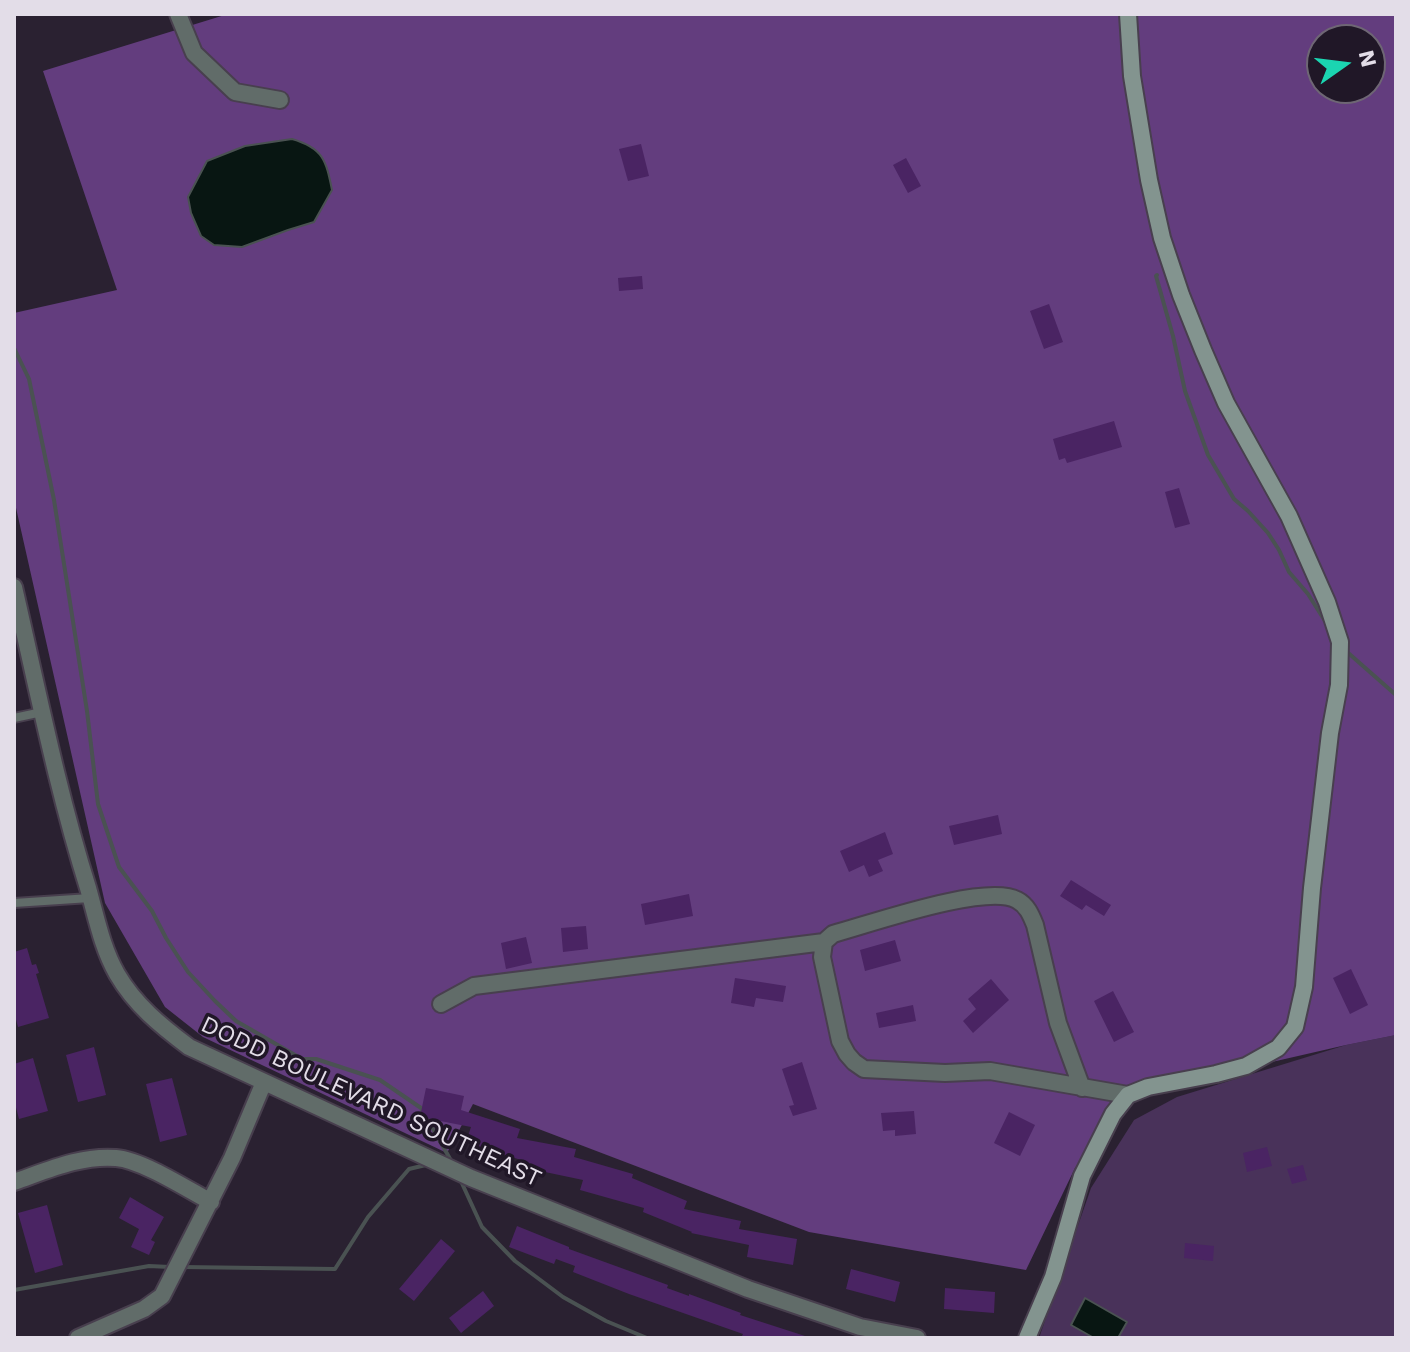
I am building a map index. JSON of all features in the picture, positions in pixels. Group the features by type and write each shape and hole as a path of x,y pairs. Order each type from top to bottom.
{"street":[{"path":"178,14 194,53 235,92 280,100"},
{"path":"1027,1338 1053,1277 1082,1176 1113,1114 1128,1095 1148,1087 1246,1066 1278,1048 1295,1027 1304,987 1312,888 1330,733 1339,685 1340,642 1327,602 1289,516 1226,403 1181,295 1162,238 1132,76 1128,14"},
{"name":"DODD BOULEVARD SOUTHEAST","path":"14,587 78,856 106,949 116,973 131,995 156,1022 189,1047 471,1178 748,1289 860,1327 917,1338"},
{"path":"441,1004 474,986 824,942 833,934 956,899 1008,896 1020,901 1035,925 1058,1023 1082,1088"},
{"path":"824,942 822,957 840,1041 847,1054 864,1069 945,1073 990,1071 1128,1095"},
{"path":"78,1338 144,1309 162,1296 211,1202 264,1082"},
{"path":"14,1182 66,1164 117,1158 140,1165 211,1202"}],"lane":[{"path":"14,718 43,712"},
{"path":"14,903 91,898"}],"shaded area":[{"path":"228,14 1396,14 1396,1035 1128,1095 1075,1168 1026,1270 809,1232 473,1104 447,1153 203,1037 165,1007 105,903 14,499 14,313 117,290 43,71"},
{"path":"292,139 317,151 328,171 332,190 314,222 242,247 214,245 201,236 188,197 207,161 245,146"},
{"path":"1396,1035 1396,1338 1039,1338 1091,1188 1134,1120 1177,1097 1346,1045"},
{"path":"1085,1298 1127,1322 1118,1338 1094,1338 1071,1325"}],"building":[{"path":"641,144 649,176 628,181 619,149"},
{"path":"906,158 921,186 908,193 893,165"},
{"path":"642,276 643,289 619,291 618,278"},
{"path":"1049,304 1063,342 1044,349 1030,311"},
{"path":"1114,421 1122,447 1067,463 1065,458 1059,460 1053,439"},
{"path":"1179,488 1190,524 1175,528 1165,492"},
{"path":"998,815 1002,834 954,845 949,826"},
{"path":"885,832 893,854 878,860 883,871 869,877 864,865 849,872 840,851"},
{"path":"1071,880 1111,905 1104,916 1086,905 1082,910 1060,896"},
{"path":"689,894 693,916 645,925 641,904"},
{"path":"586,926 588,949 563,952 561,928"},
{"path":"526,937 532,963 506,969 501,943"},
{"path":"895,940 901,961 865,971 860,950"},
{"path":"27,948 32,965 36,964 39,973 36,974 49,1018 18,1027 14,1012 14,952"},
{"path":"1351,969 1368,1005 1350,1014 1333,978"},
{"path":"735,978 786,986 783,1002 756,998 754,1007 731,1003"},
{"path":"991,979 1009,1000 973,1033 963,1021 976,1009 968,999"},
{"path":"1113,991 1134,1032 1114,1042 1094,1001"},
{"path":"913,1005 916,1021 879,1028 876,1013"},
{"path":"94,1047 106,1095 78,1102 66,1055"},
{"path":"33,1058 48,1111 19,1119 14,1100 14,1064"},
{"path":"802,1062 817,1109 793,1116 789,1106 794,1105 782,1069"},
{"path":"172,1078 187,1135 160,1142 146,1084"},
{"path":"426,1088 464,1096 461,1110 520,1129 517,1138 576,1149 574,1157 633,1174 632,1178 687,1201 684,1209 741,1221 739,1229 797,1239 793,1265 747,1257 749,1245 691,1233 643,1212 644,1208 580,1190 583,1180 526,1168 527,1162 466,1142 471,1127 420,1117"},
{"path":"914,1111 916,1134 895,1136 895,1130 883,1131 881,1113"},
{"path":"1009,1112 1035,1125 1020,1156 994,1143"},
{"path":"1267,1147 1272,1166 1247,1172 1243,1153"},
{"path":"1303,1165 1307,1180 1292,1184 1287,1169"},
{"path":"130,1197 164,1217 151,1240 155,1242 149,1255 131,1247 139,1229 119,1218"},
{"path":"47,1205 63,1265 35,1273 18,1213"},
{"path":"517,1226 569,1249 668,1285 667,1288 805,1336 748,1338 629,1294 573,1272 575,1266 556,1259 554,1264 509,1247"},
{"path":"441,1239 455,1251 414,1301 399,1289"},
{"path":"1185,1243 1214,1246 1213,1261 1184,1258"},
{"path":"851,1269 900,1282 895,1302 846,1289"},
{"path":"945,1288 995,1292 994,1313 944,1309"},
{"path":"483,1291 494,1306 461,1333 449,1318"}],"waterway":[{"path":"1157,275 1185,391 1208,455 1234,499 1268,533 1289,572 1325,621"},
{"path":"14,348 29,379 54,500 87,711 98,804 119,867 152,911 188,972 236,1021 302,1059 316,1059 380,1080 421,1108 453,1164"},
{"path":"1346,651 1396,695"},
{"path":"182,1267 335,1269 368,1217 409,1169 430,1164"},
{"path":"460,1179 482,1227 515,1261 563,1297 606,1321 647,1338"},
{"path":"14,1290 149,1266 170,1267"}]}
